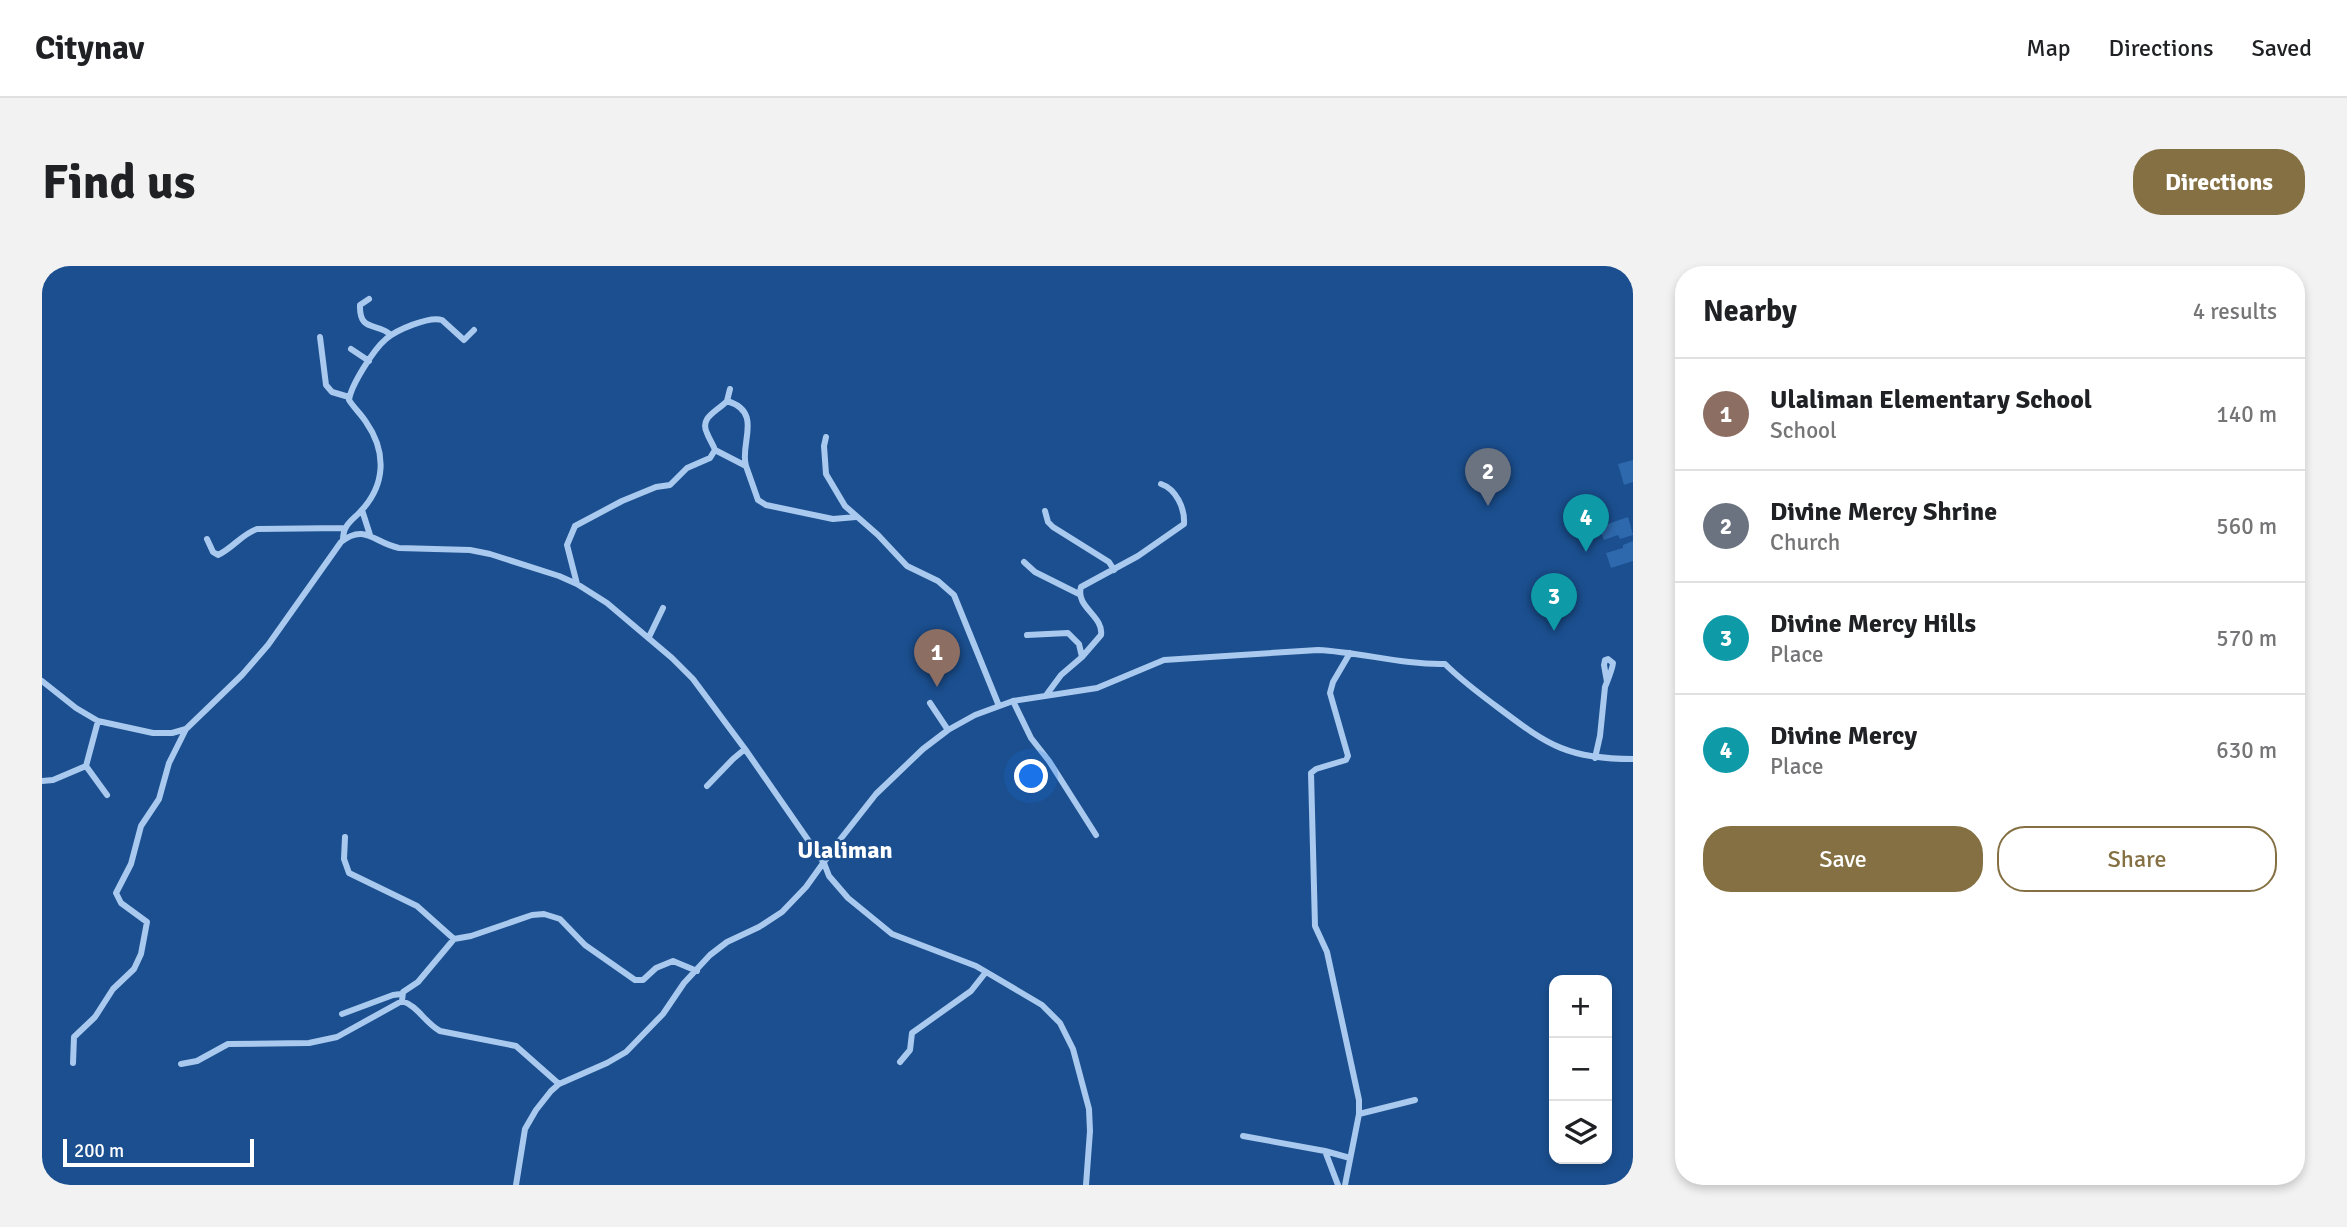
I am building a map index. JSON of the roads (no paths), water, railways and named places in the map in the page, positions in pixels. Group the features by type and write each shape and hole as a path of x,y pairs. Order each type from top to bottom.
{"street":[{"path":"369,299 360,305 363,321 391,335"},
{"path":"343,540 345,528 377,488 381,475 378,445 349,397 355,382 391,335 434,318 445,322 464,340 474,330"},
{"path":"320,337 326,385 332,392 349,397"},
{"path":"351,349 369,361"},
{"path":"730,389 727,401 708,416 705,431 715,450 746,466"},
{"path":"727,401 742,410 748,424 748,438 743,452 758,500 766,505 833,519 856,517"},
{"path":"826,437 826,474 845,506 906,566 938,581 954,595 999,706"},
{"path":"578,584 567,545 575,526 621,501 656,487 670,485 687,468 710,458 715,450"},
{"path":"1079,593 1084,584 1114,570 1184,524 1184,516 1173,490 1160,484"},
{"path":"362,510 371,537"},
{"path":"1045,511 1048,522 1053,527 1109,562 1114,570"},
{"path":"207,539 213,552 218,555 257,529 345,528"},
{"path":"73,1063 74,1037 95,1017 110,993 130,974 140,958 146,922 121,903 116,893 131,863 141,826 159,799 167,768 186,729 242,675 268,645 343,540 355,533 371,537 387,546 481,552 541,569 578,584 607,603 649,637 693,679 824,863 829,876 848,898 892,934 986,972 1042,1005 1060,1023 1069,1039 1089,1109 1086,1185"},
{"path":"1024,562 1035,572 1079,593 1102,629 1099,638 1061,675 1047,694"},
{"path":"649,637 663,608"},
{"path":"1027,635 1069,633 1079,643 1082,657"},
{"path":"516,1185 526,1129 536,1110 559,1084 626,1052 663,1014 676,994 710,955 727,942 759,928 782,912 806,887 876,794 948,730 975,715 1013,701 1097,688 1164,660 1318,650 1445,664 1534,736 1570,752 1595,758 1633,759"},
{"path":"1345,1185 1359,1114 1359,1100 1329,960 1314,918 1311,773 1346,760 1348,756 1330,693 1333,682 1350,653"},
{"path":"42,681 76,708 98,721 153,733 172,733 186,729"},
{"path":"1595,758 1607,682"},
{"path":"1013,701 1031,738 1049,761 1096,835"},
{"path":"930,704 948,730"},
{"path":"86,766 98,721"},
{"path":"707,786 745,750"},
{"path":"42,782 86,766"},
{"path":"86,766 107,794"},
{"path":"345,837 344,859 353,877 417,906 454,939"},
{"path":"181,1064 197,1061 228,1044 309,1043 337,1037 402,998 454,939 533,915 544,914 560,919 586,945 635,980 643,980 656,968 673,961 696,971"},
{"path":"900,1062 910,1050 912,1034 971,991 986,972"},
{"path":"342,1014 396,994 434,1028 445,1033 516,1046 559,1084"},
{"path":"1359,1114 1415,1100"},
{"path":"1244,1136 1313,1147 1350,1158"},
{"path":"1325,1151 1338,1185"}],"place":[{"name":"Divine Mercy Shrine","path":"1488,506"},
{"name":"Divine Mercy","path":"1586,552"},
{"name":"Divine Mercy Hills","path":"1554,631"},
{"name":"Ulaliman Elementary School","path":"937,687"}],"district":[{"name":"Ulaliman","path":"845,850"}]}
